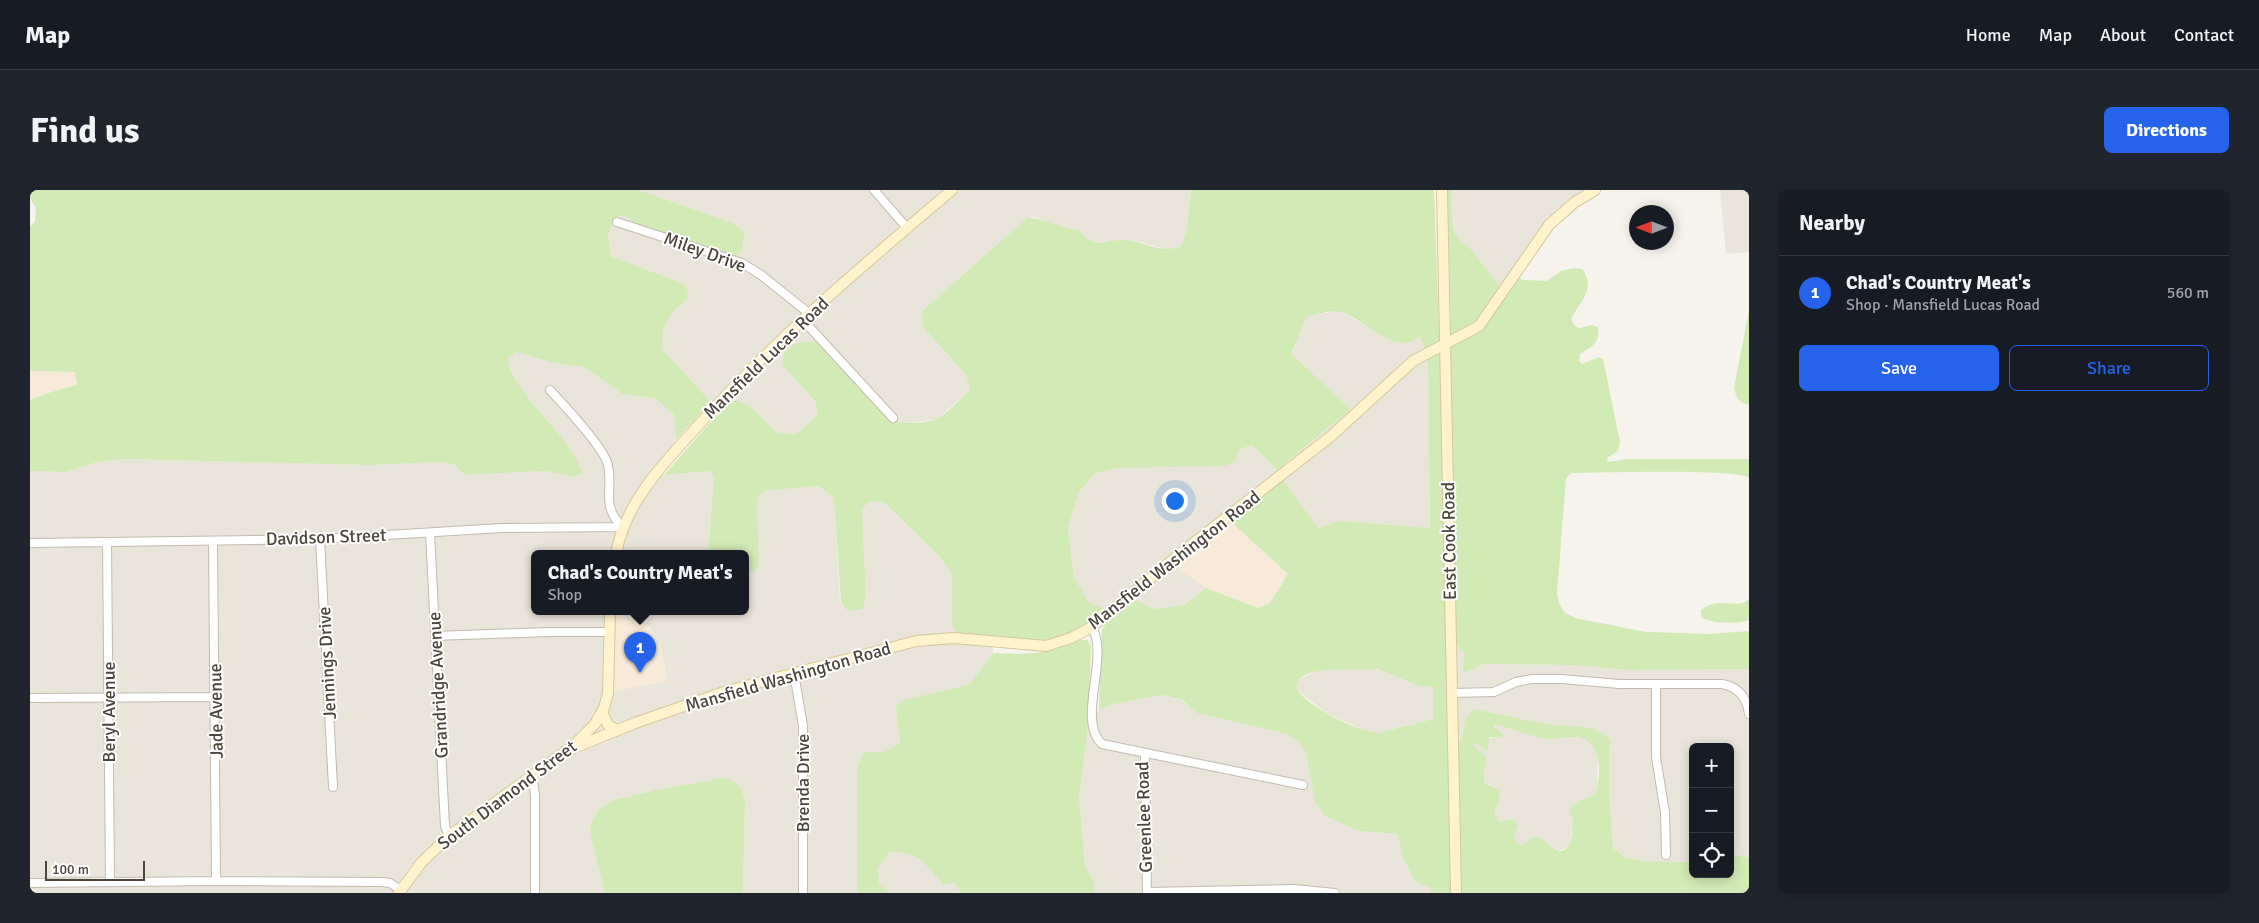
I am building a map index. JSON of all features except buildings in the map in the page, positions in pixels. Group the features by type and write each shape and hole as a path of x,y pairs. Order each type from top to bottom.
{"street":[{"path":"874,190 907,228"},
{"name":"Mansfield Lucas Road","path":"617,550 623,527 645,488 741,378 807,317 952,190"},
{"name":"East Cook Road","path":"1442,190 1456,893"},
{"name":"Mansfield Washington Road","path":"564,752 699,700 921,640 954,638 1027,646 1046,646 1071,638 1092,627 1182,552 1330,437 1413,361 1479,326 1549,225 1575,202 1595,190"},
{"name":"Miley Drive","path":"617,222 742,263 762,275 807,317 893,418"},
{"path":"550,390 606,460 609,503 616,520 623,527"},
{"name":"Davidson Street","path":"30,543 320,539 502,528 623,527"},
{"name":"Grandridge Avenue","path":"430,533 445,826 449,836"},
{"name":"Jennings Drive","path":"320,539 333,787"},
{"name":"Jade Avenue","path":"213,541 216,697 216,881"},
{"name":"Beryl Avenue","path":"107,542 110,882"},
{"path":"610,615 608,693 599,717 617,730"},
{"name":"Greenlee Road","path":"1092,627 1098,640 1093,713 1096,736 1102,744 1108,747 1144,754 1147,892"},
{"path":"435,636 610,632"},
{"name":"Brenda Drive","path":"794,673 803,726 803,893"},
{"path":"1452,693 1494,692 1516,682 1532,679 1730,685 1743,696 1749,714"},
{"path":"1656,684 1656,756 1665,813 1666,855"},
{"path":"30,698 216,697"},
{"name":"South Diamond Street","path":"400,891 421,863 449,836 582,738 599,717"},
{"path":"1144,754 1303,785"},
{"path":"532,775 536,795 536,893"},
{"path":"30,883 382,882 390,883 400,891"},
{"path":"1147,892 1281,889 1335,893"}],"shaded area":[{"path":"639,190 1191,190 1186,234 1181,246 1171,251 1137,241 1096,242 1088,240 1079,230 1067,229 1035,217 1027,218 922,311 923,327 966,375 970,390 937,419 906,423 893,421 782,365 815,401 818,415 796,434 777,433 749,405 735,400 711,402 662,349 662,335 669,315 687,299 684,284 611,256 608,236 614,218 624,215 631,221 732,223"},
{"path":"1451,190 1587,190 1576,197 1501,288 1470,248 1459,240 1455,234 1452,223"},
{"path":"1720,190 1749,190 1749,252 1726,254"},
{"path":"1340,311 1378,333 1420,335 1428,360 1430,528 1339,521 1318,528 1173,564 1206,588 1184,605 1154,609 1133,600 1112,611 1089,604 1074,577 1068,528 1079,492 1094,474 1117,468 1237,450 1252,445 1277,470 1351,409 1291,355 1306,316"},
{"path":"516,352 554,363 584,367 622,394 655,398 674,415 676,440 678,442 656,469 664,475 709,471 714,476 708,550 531,550 531,615 749,615 749,571 754,571 759,565 757,499 763,491 819,486 834,498 840,602 866,599 862,509 870,501 885,503 939,556 952,573 952,625 992,639 993,653 970,684 904,700 896,706 900,743 857,769 857,893 743,893 745,800 652,791 614,800 599,810 591,827 592,841 605,893 30,893 30,471 66,472 101,461 126,459 370,465 444,462 455,465 464,475 546,471 574,477 583,473 568,446 521,388 508,364 508,358","holes":["649,626 660,645 666,671 644,686 629,687"]},
{"path":"30,371 75,372 77,385 30,400"},
{"path":"1229,520 1288,574 1270,603 1258,608 1206,588 1173,564"},
{"path":"614,615 617,615 649,626 660,645 666,671 666,681 612,692"},
{"path":"1456,643 1465,655 1462,670 1466,672 1484,664 1571,665 1628,670 1749,669 1749,857 1734,855 1734,743 1689,743 1689,862 1644,861 1626,858 1613,848 1609,790 1610,739 1593,728 1540,723 1475,709 1461,743 1457,742"},
{"path":"1376,668 1421,687 1433,686 1433,719 1379,733 1370,733 1326,713 1297,690 1297,682 1301,678 1319,670"},
{"path":"1164,695 1181,700 1196,713 1287,734 1301,743 1307,756 1360,831 1397,834 1403,858 1431,888 1431,893 1094,893 1094,881 1085,866 1079,797 1088,727 1099,710 1112,704"},
{"path":"1495,724 1550,739 1582,738 1592,743 1598,752 1597,788 1595,795 1580,800 1573,816 1570,844 1564,849 1558,850 1545,842 1528,842 1521,845 1516,842 1514,835 1518,825 1508,821 1499,822 1494,814 1500,797 1490,785 1485,783 1482,770 1486,760 1473,746 1474,743 1488,749 1488,738 1494,738"},
{"path":"905,851 926,864 943,885 955,883 961,893 890,893 879,884 878,868 890,852"}],"green space":[{"path":"30,190 639,190 732,223 745,233 740,254 732,256 634,223 624,215 614,218 608,236 611,256 684,284 688,292 687,299 667,320 663,332 662,349 711,402 676,440 674,415 655,398 622,394 584,367 554,363 516,352 508,358 515,379 523,391 561,437 574,456 583,473 574,477 546,471 464,475 455,465 444,462 370,465 126,459 101,461 66,472 30,471 30,400 77,385 75,372 30,371 30,226 35,222 36,208 30,198"},
{"path":"1191,190 1434,190 1439,328 1451,320 1447,190 1451,190 1452,223 1455,234 1459,240 1470,248 1501,288 1518,277 1523,280 1546,281 1561,271 1573,268 1582,269 1588,283 1587,289 1571,319 1575,326 1579,328 1592,325 1598,327 1597,340 1580,354 1579,361 1582,364 1599,357 1603,359 1620,442 1618,451 1607,458 1608,462 1627,459 1749,459 1749,478 1739,475 1694,472 1571,473 1566,478 1557,593 1559,603 1564,612 1575,618 1646,632 1709,634 1749,631 1749,669 1628,670 1571,665 1484,664 1466,672 1462,670 1465,655 1456,643 1452,893 1431,893 1431,888 1415,881 1403,858 1397,834 1360,831 1325,816 1315,801 1307,756 1301,743 1287,734 1196,713 1182,700 1164,695 1113,704 1099,710 1102,630 1112,611 1133,599 1154,609 1184,605 1206,588 1258,608 1270,603 1288,574 1229,520 1282,479 1318,528 1339,521 1430,528 1428,360 1420,336 1411,342 1401,343 1391,340 1350,316 1337,311 1306,317 1291,354 1351,409 1277,470 1252,445 1238,450 1235,462 1224,466 1117,468 1094,474 1079,492 1068,528 1074,577 1089,603 1106,609 1091,622 1065,637 1046,643 958,634 952,625 952,573 939,556 885,503 870,501 862,509 866,599 862,609 848,611 841,602 834,498 819,486 763,491 757,499 759,566 754,571 749,571 749,550 708,550 714,476 709,471 664,475 725,406 735,400 749,405 777,433 796,434 818,415 815,401 782,365 785,351 796,343 817,341 888,418 905,423 918,423 936,419 944,414 970,390 966,375 923,327 922,311 1027,218 1040,219 1065,228 1079,230 1089,240 1094,242 1125,240 1167,249 1181,246 1186,234","holes":["1376,668 1421,687 1433,686 1433,719 1379,733 1370,732 1335,718 1312,704 1297,690 1298,681 1305,675 1315,672"]},
{"path":"1749,310 1749,404 1743,403 1739,399 1734,388"},
{"path":"1749,599 1749,620 1725,623 1701,617 1701,610 1709,606 1722,603 1739,604"},
{"path":"1080,640 1087,640 1091,646 1088,727 1079,797 1085,866 1094,881 1094,893 961,893 955,883 943,885 927,866 915,857 899,852 890,852 878,868 879,884 890,893 857,893 857,769 864,752 883,752 900,743 896,706 904,700 970,684 993,653 1038,653 1058,649"},
{"path":"1475,709 1540,723 1593,728 1610,739 1609,790 1613,848 1626,858 1644,861 1689,862 1689,878 1734,878 1734,855 1749,857 1749,893 1461,893 1457,742 1461,742 1466,717","holes":["1495,724 1547,739 1581,738 1588,741 1597,754 1599,771 1595,795 1580,800 1570,808 1569,813 1573,817 1572,835 1569,845 1565,850 1556,850 1538,837 1534,837 1521,845 1516,842 1514,836 1518,825 1513,819 1499,822 1494,814 1500,797 1499,791 1485,783 1486,756 1474,746 1474,743 1485,750 1488,749 1489,737 1502,738 1503,734 1494,727"]},
{"path":"723,778 738,784 745,800 743,893 605,893 590,827 598,810 614,800"}],"place":[{"name":"Chad's Country Meat's","path":"640,673"}]}
